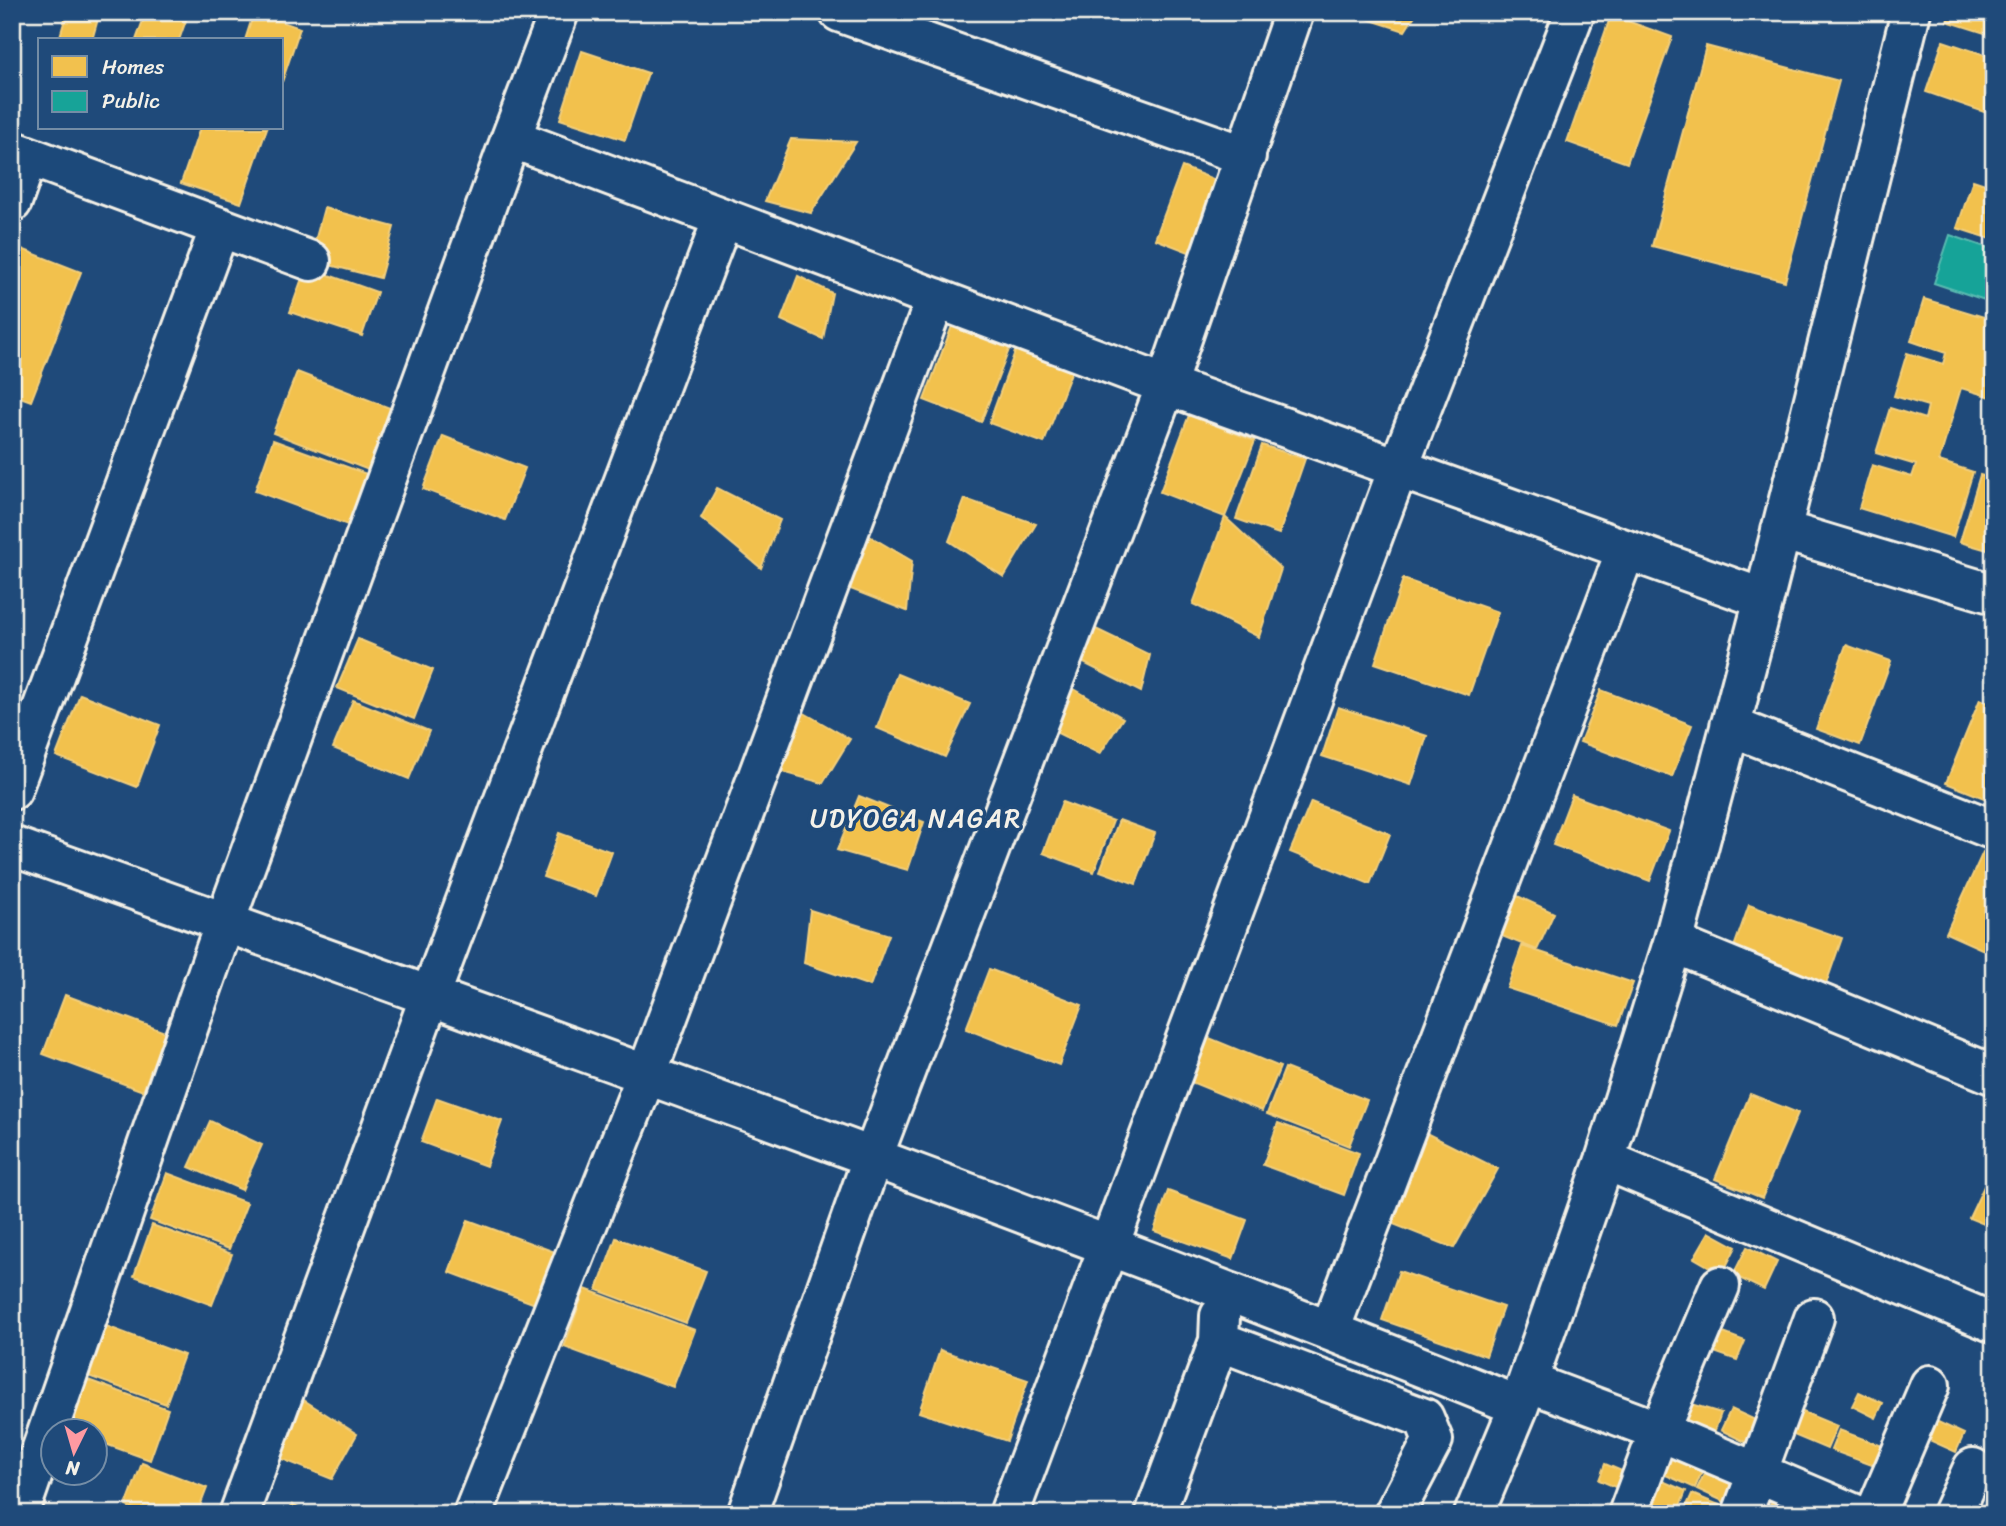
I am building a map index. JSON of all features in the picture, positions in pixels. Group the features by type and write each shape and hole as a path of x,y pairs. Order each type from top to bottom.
{"street":[{"path":"19,1514 225,922 559,12"},
{"path":"839,12 1246,156"},
{"path":"747,1514 872,1159 1166,385 1294,12"},
{"path":"1009,1514 1398,468 1575,12"},
{"path":"1474,1514 1523,1394 1605,1160 1673,943 1764,599 1911,12"},
{"path":"511,138 1166,385 1764,599"},
{"path":"12,202 20,153 311,261"},
{"path":"239,1514 430,996 723,218"},
{"path":"12,790 220,227"},
{"path":"473,1514 646,1076 936,298"},
{"path":"1781,530 1994,594"},
{"path":"1329,1330 1626,550"},
{"path":"1730,726 1994,830"},
{"path":"12,846 430,996 1329,1330 1523,1394 1659,1431 1855,1514"},
{"path":"1673,943 1994,1075"},
{"path":"1605,1160 1994,1323"},
{"path":"1628,1514 1659,1431 1720,1286"},
{"path":"1155,1514 1219,1341 1221,1289"},
{"path":"1742,1514 1814,1318"},
{"path":"1219,1341 1424,1418 1433,1440 1394,1514"},
{"path":"1875,1514 1930,1385"},
{"path":"1952,1514 1973,1468"}],"building: Homes":[{"path":"67,12 100,12 93,38 60,38"},
{"path":"146,12 189,12 180,38 137,38"},
{"path":"254,12 300,28 284,76 284,38 246,38"},
{"path":"1346,12 1417,12 1405,31"},
{"path":"1950,12 1994,12 1994,36 1947,21"},
{"path":"1611,15 1672,37 1627,163 1567,142"},
{"path":"12,30 17,32 12,50"},
{"path":"1943,41 1994,58 1994,104 1990,114 1926,92"},
{"path":"1706,46 1839,81 1785,281 1652,246"},
{"path":"582,51 648,73 625,140 560,119"},
{"path":"199,130 266,130 241,203 181,183"},
{"path":"791,139 856,142 811,213 765,201"},
{"path":"1182,167 1221,182 1194,254 1155,239"},
{"path":"1973,180 1994,187 1994,240 1957,228"},
{"path":"324,208 394,227 380,278 310,260"},
{"path":"14,246 81,272 31,401 12,394"},
{"path":"306,267 377,292 362,336 290,312"},
{"path":"798,276 832,293 823,339 781,320"},
{"path":"1924,299 1994,320 1994,398 1961,388 1939,461 1973,472 1953,537 1859,508 1872,465 1912,477 1916,465 1876,453 1890,408 1925,419 1928,406 1894,396 1907,353 1943,364 1946,353 1911,341"},
{"path":"952,326 1010,347 981,422 924,400"},
{"path":"1016,349 1072,370 1044,443 989,423"},
{"path":"297,372 395,410 371,471 273,433"},
{"path":"1189,415 1255,441 1225,517 1160,492"},
{"path":"443,436 525,468 505,520 423,489"},
{"path":"273,440 375,477 356,528 255,491"},
{"path":"1262,445 1305,459 1279,534 1236,519"},
{"path":"1980,475 1994,479 1994,552 1960,542"},
{"path":"717,488 780,520 761,568 701,518"},
{"path":"965,499 1036,524 1004,577 949,541"},
{"path":"1225,517 1281,569 1259,637 1193,604"},
{"path":"851,525 912,561 907,611 830,581"},
{"path":"1403,579 1498,612 1469,695 1375,663"},
{"path":"1077,620 1150,655 1141,692 1082,662"},
{"path":"358,639 433,670 414,719 337,688"},
{"path":"1846,645 1891,661 1860,745 1816,729"},
{"path":"897,674 970,704 945,757 877,728"},
{"path":"1054,677 1123,718 1100,754 1037,723"},
{"path":"1601,690 1692,725 1672,777 1580,742"},
{"path":"80,694 160,725 137,787 56,756"},
{"path":"1980,699 1994,705 1994,788 1989,800 1946,783"},
{"path":"353,700 429,731 409,779 333,748"},
{"path":"785,702 850,739 823,783 761,766"},
{"path":"1338,707 1427,736 1411,785 1322,756"},
{"path":"1572,795 1669,831 1650,881 1553,845"},
{"path":"859,796 924,822 908,870 837,850"},
{"path":"1062,802 1113,821 1094,872 1043,853"},
{"path":"1311,802 1390,834 1370,884 1290,852"},
{"path":"1119,820 1155,833 1136,884 1100,871"},
{"path":"559,833 612,852 596,896 543,877"},
{"path":"1983,852 1994,857 1994,934 1986,951 1946,933"},
{"path":"1498,887 1554,913 1537,950 1482,928"},
{"path":"1749,905 1842,938 1826,984 1733,950"},
{"path":"810,910 889,935 870,986 804,963"},
{"path":"1522,946 1633,983 1618,1025 1507,988"},
{"path":"989,969 1082,1005 1059,1065 966,1029"},
{"path":"65,995 165,1032 143,1091 43,1054"},
{"path":"1197,1033 1280,1067 1262,1111 1179,1077"},
{"path":"1285,1068 1367,1100 1349,1146 1267,1114"},
{"path":"1750,1094 1798,1113 1762,1198 1715,1179"},
{"path":"437,1098 502,1121 486,1166 421,1142"},
{"path":"210,1121 262,1145 242,1190 189,1167"},
{"path":"1278,1123 1359,1153 1344,1195 1263,1165"},
{"path":"1408,1124 1498,1169 1454,1248 1373,1216"},
{"path":"167,1173 247,1203 229,1249 150,1220"},
{"path":"1985,1184 1994,1188 1994,1228 1969,1218"},
{"path":"1168,1191 1247,1220 1233,1259 1154,1231"},
{"path":"468,1220 566,1256 546,1308 449,1272"},
{"path":"152,1225 232,1254 212,1305 134,1276"},
{"path":"1709,1232 1736,1247 1722,1274 1694,1258"},
{"path":"616,1238 706,1271 686,1323 597,1290"},
{"path":"1747,1247 1777,1262 1764,1290 1733,1275"},
{"path":"1399,1271 1503,1307 1486,1356 1382,1320"},
{"path":"585,1289 695,1330 673,1387 564,1347"},
{"path":"106,1326 184,1355 166,1404 88,1376"},
{"path":"1718,1331 1745,1341 1737,1360 1711,1351"},
{"path":"940,1350 1028,1380 1007,1441 919,1412"},
{"path":"88,1380 168,1409 150,1460 108,1445 108,1418 74,1418"},
{"path":"285,1388 357,1434 332,1479 262,1451"},
{"path":"1859,1392 1883,1403 1876,1418 1852,1406"},
{"path":"1684,1402 1721,1413 1714,1433 1677,1421"},
{"path":"1786,1405 1837,1426 1827,1449 1777,1428"},
{"path":"1731,1409 1764,1424 1753,1446 1721,1430"},
{"path":"1925,1416 1964,1434 1956,1452 1916,1434"},
{"path":"1839,1430 1888,1448 1880,1468 1831,1450"},
{"path":"1662,1446 1705,1464 1695,1488 1652,1469"},
{"path":"142,1463 207,1488 197,1514 146,1514 126,1506"},
{"path":"1605,1464 1636,1477 1629,1493 1599,1480"},
{"path":"1708,1466 1741,1482 1729,1504 1697,1489"},
{"path":"1653,1477 1686,1491 1677,1514 1665,1514 1642,1503"},
{"path":"1775,1493 1818,1514 1767,1512"},
{"path":"1692,1494 1729,1509 1727,1514 1683,1514"},
{"path":"292,1505 311,1514 289,1514"}],"building: Public":[{"path":"1950,235 1994,250 1994,303 1934,283"}],"district":[{"name":"UDYOGA NAGAR","path":"916,818"}]}
